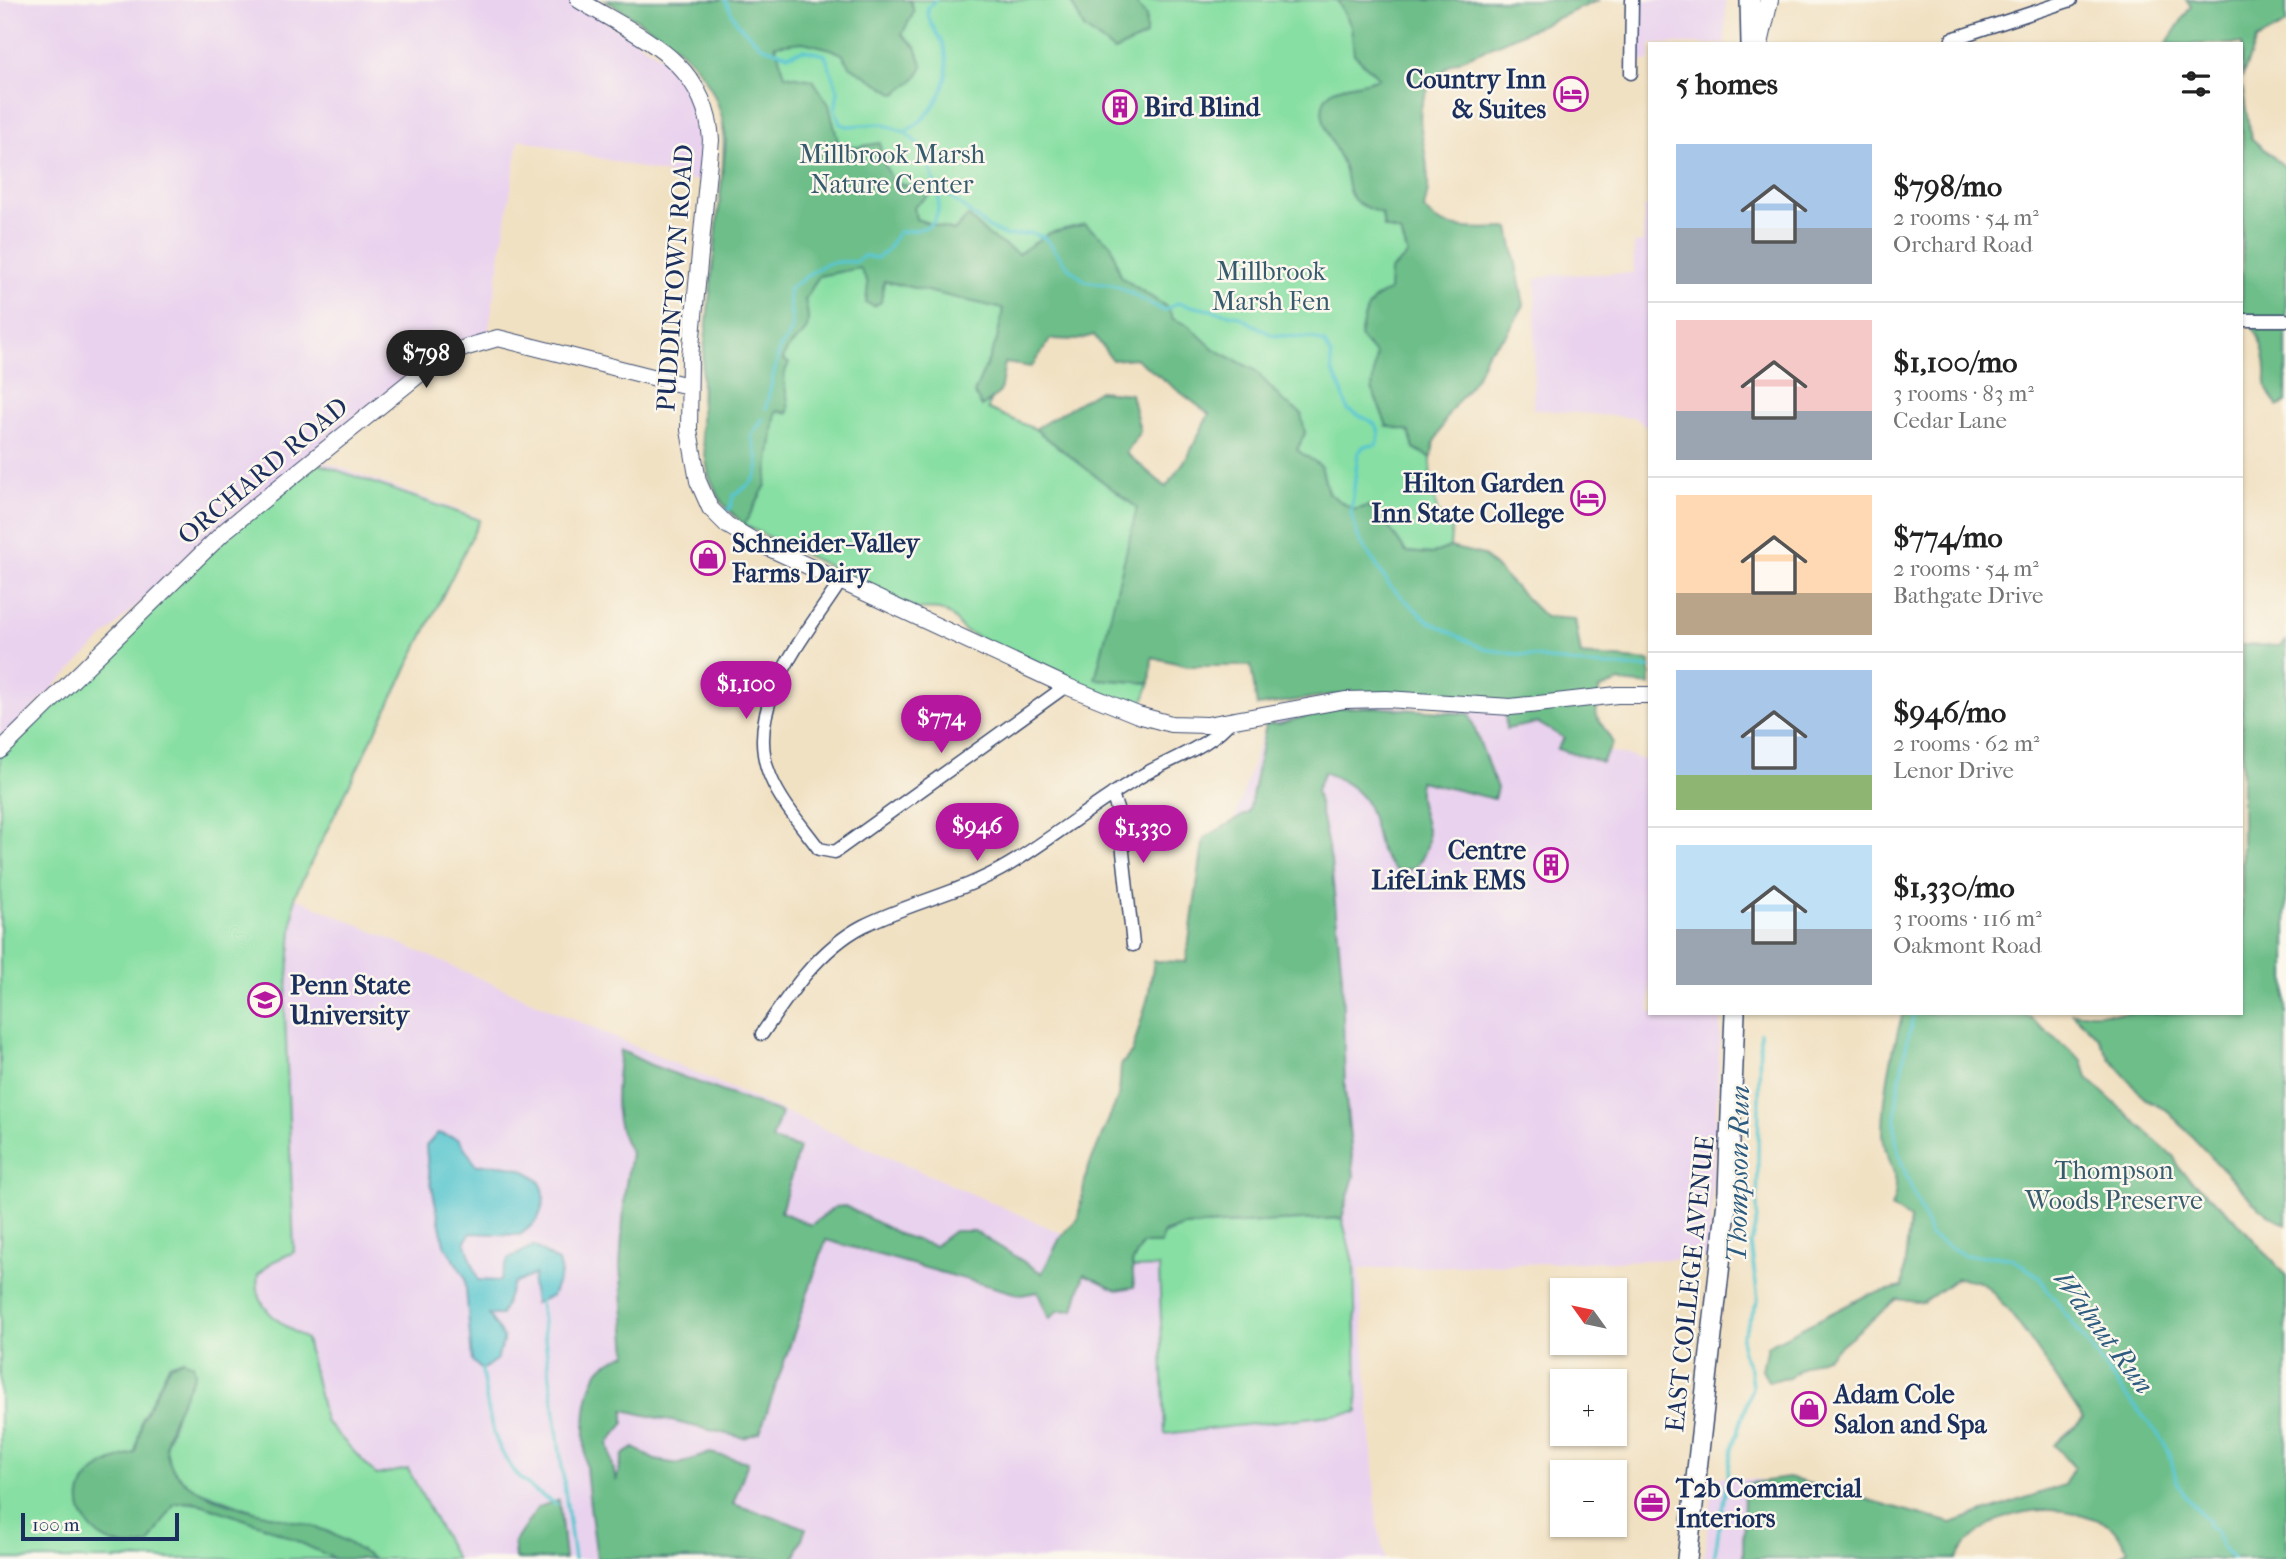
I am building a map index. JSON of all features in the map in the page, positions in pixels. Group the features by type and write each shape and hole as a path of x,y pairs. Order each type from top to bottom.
{"main road":[{"path":"1749,0 1751,42"},
{"path":"1759,42 1769,0"},
{"name":"EAST COLLEGE AVENUE","path":"1687,1559 1725,1230 1735,1015"}],"street":[{"name":"PUDDINTOWN ROAD","path":"579,0 679,64 699,88 706,105 710,152 688,386 693,456 698,481 710,508 727,525 754,541 1066,686 1138,715 1171,724 1197,726 1345,700 1386,699 1511,707 1617,695 1648,695"},
{"path":"1631,74 1632,0"},
{"path":"1953,41 2071,0"},
{"path":"2243,320 2286,320"},
{"name":"ORCHARD ROAD","path":"0,751 226,530 437,360 498,338 688,386"},
{"path":"841,581 774,688 761,733 764,757 771,779 819,849 826,853 835,852 1066,686"},
{"path":"762,1034 799,983 822,958 862,927 968,886 1011,864 1112,794 1168,761 1208,743 1232,719"},
{"path":"1112,794 1121,826 1132,945"}],"shaded area":[{"path":"0,0 572,0 663,58 694,94 704,130 701,182 519,139 488,335 427,360 193,549 0,740"},
{"path":"1638,0 1726,0 1725,42 1648,42 1648,61 1638,61"},
{"path":"1644,207 1648,207 1648,428 1635,418 1533,409 1536,279 1553,275 1633,273 1634,243 1643,242"},
{"name":"Penn State University","path":"325,462 477,517 292,896 1073,1238 1188,964 1268,716 1306,709 1377,704 1431,710 1519,710 1577,744 1648,761 1648,1015 1721,1015 1709,1258 1359,1269 1377,1522 1385,1559 0,1559 285,489"},
{"path":"1714,1476 1785,1482 1890,1559 1704,1559"}],"green space":[{"path":"605,0 910,0 914,12 902,34 916,47 923,67 914,80 896,94 851,67 842,54 831,49 803,42 775,45 785,75 813,80 829,105 839,146 858,147 880,143 881,157 893,182 933,192 914,207 916,219 954,231 968,216 989,236 1018,254 1049,233 1085,224 1111,244 1121,277 1168,308 1173,319 1188,325 1214,349 1255,370 1284,402 1301,413 1305,433 1297,450 1321,466 1328,493 1353,510 1369,506 1383,519 1406,552 1432,554 1450,547 1483,555 1545,617 1575,619 1581,655 1648,661 1648,685 1619,682 1599,689 1596,715 1613,743 1602,762 1557,749 1564,738 1538,723 1506,729 1505,703 1331,695 1257,706 1251,666 1188,666 1152,657 1150,683 1095,679 1137,508 1035,429 1098,391 1131,394 1140,431 1126,453 1166,487 1188,456 1209,414 1135,358 1112,360 1094,335 1077,340 1051,339 1031,367 1005,363 1000,392 982,407 974,393 997,340 1003,309 884,281 881,302 874,306 866,303 868,283 860,268 819,276 805,300 808,325 805,332 786,351 783,360 789,363 784,377 788,413 776,411 766,485 744,525 723,504 709,477 701,431 702,370 726,140 721,113 712,90 700,71 685,55 649,27"},
{"name":"Millbrook Marsh Nature Center","path":"611,0 1585,0 1366,104 1384,227 1401,233 1408,255 1390,271 1390,277 1410,417 1387,426 1410,431 1414,448 1431,458 1430,481 1438,513 1452,523 1450,547 1432,554 1406,552 1383,519 1369,506 1354,510 1328,493 1321,466 1297,450 1305,433 1179,359 1016,281 988,409 1035,429 1066,453 1162,507 1114,680 1150,683 1141,708 1078,684 965,631 946,612 917,609 744,525 746,520 722,178 724,134 720,102 716,87 701,63"},
{"path":"1070,0 1133,0 1146,16 1146,36 1114,51 1084,28"},
{"path":"1337,0 1599,0 1451,64 1425,94 1420,122 1428,190 1424,209 1431,217 1451,226 1474,229 1509,228 1524,305 1507,334 1487,352 1476,378 1449,413 1434,443 1431,458 1414,448 1409,431 1387,426 1372,389 1376,355 1360,337 1368,308 1376,298 1389,291 1390,271 1408,255 1401,233 1384,227 1382,214 1353,199 1344,167 1326,129 1322,108 1332,91 1379,78 1354,54 1351,26"},
{"path":"2186,0 2286,0 2286,24 2256,40 2243,75 2243,42 2167,42 2191,6"},
{"path":"2243,93 2251,138 2286,168 2286,402 2278,407 2266,385 2266,364 2261,343 2243,312"},
{"path":"312,452 322,465 480,520 295,895 285,1012 294,1252 272,1262 258,1275 258,1287 264,1306 270,1314 306,1339 325,1421 376,1475 408,1469 456,1559 374,1559 327,1531 254,1511 190,1487 171,1469 165,1446 175,1418 183,1360 169,1365 142,1420 135,1453 108,1463 149,1544 174,1503 192,1503 256,1522 335,1559 0,1559 0,755"},
{"path":"2286,641 2286,1225 2260,1209 2168,1111 2146,1100 2110,1059 2098,1037 2074,1015 2243,1015 2243,645 2281,646"},
{"path":"1373,707 1469,714 1497,788 1494,799 1420,781 1420,805 1428,834 1427,844 1424,855 1415,868 1397,871 1383,855 1370,811 1356,791 1324,772 1316,790 1331,861 1342,976 1345,1090 1354,1176 1342,1218 1184,1226 1163,1233 1161,1244 1142,1244 1132,1263 1134,1287 1117,1290 1084,1274 1074,1310 1058,1311 1049,1319 1038,1292 1021,1295 826,1240 760,1432 744,1438 624,1410 624,1424 608,1443 616,1481 623,1455 634,1448 655,1460 679,1464 710,1453 748,1462 733,1504 806,1528 794,1559 597,1559 585,1458 587,1404 593,1382 603,1366 627,1354 620,1267 625,1190 631,1153 624,1141 617,1116 616,1090 620,1050 651,1065 781,1113 772,1140 799,1148 781,1212 811,1225 835,1207 845,1206 901,1235 934,1246 954,1231 974,1231 1042,1273 1060,1238 1078,1218 1087,1171 1119,1095 1121,1065 1132,1052 1148,997 1154,961 1186,962 1204,838 1249,812 1266,724 1279,724 1334,708"},
{"name":"Thompson Woods Preserve","path":"1902,1015 2026,1015 2082,1060 2087,1078 2174,1157 2180,1170 2235,1219 2286,1276 2286,1559 2116,1559 2128,1549 2110,1525 2100,1520 2055,1510 2016,1514 1998,1521 1981,1530 1967,1543 1956,1559 1743,1559 1744,1484 1789,1478 1951,1523 2064,1485 2074,1467 2054,1445 2083,1419 2017,1323 1989,1289 1977,1281 1957,1278 1923,1303 1897,1299 1828,1356 1803,1366 1789,1378 1768,1381 1762,1369 1767,1346 1867,1295 1902,1287 1910,1219 1891,1207 1896,1185 1883,1130 1895,1042"},
{"path":"1342,1218 1354,1266 1358,1412 1165,1434 1159,1267 1133,1268 1132,1263 1142,1244 1184,1226"},
{"path":"183,1360 193,1364 195,1373 173,1420 166,1447 172,1467 186,1483 207,1495 232,1504 328,1532 374,1559 335,1559 269,1528 192,1501 174,1504 149,1544 130,1546 114,1543 99,1536 88,1525 80,1498 84,1484 95,1471 135,1453 142,1420 170,1365"},
{"path":"559,1500 565,1559 515,1559 514,1543 538,1507"}],"water":[{"path":"438,1133 459,1139 476,1165 516,1168 537,1179 543,1188 544,1200 539,1216 520,1235 471,1233 465,1241 478,1280 500,1281 508,1259 534,1246 558,1262 561,1274 552,1296 535,1303 532,1283 535,1274 513,1284 501,1315 489,1315 504,1339 497,1359 482,1370 472,1361 465,1277 444,1244 428,1168 426,1146"}],"waterway":[{"path":"725,0 737,23 761,46 788,55 804,50 825,55 838,91 835,109 840,124 882,124 905,132 916,125 933,107 944,84 944,47 928,13 928,7 936,0"},
{"name":"Thompson Run","path":"905,132 925,151 935,184 939,188 989,228 1007,236 1031,233 1045,238 1070,269 1085,281 1117,286 1164,311 1177,303 1238,316 1272,335 1312,338 1325,343 1331,356 1332,371 1348,410 1371,422 1379,431 1376,445 1364,446 1358,453 1351,514 1359,539 1390,586 1428,621 1484,649 1587,665 1648,668"},
{"path":"766,408 780,347 791,331 790,288 826,264 855,262 864,256 877,258 886,252 898,232 928,226 936,217 939,188"},
{"path":"723,513 730,508 734,494 751,483 756,476 758,463 751,436 763,419"},
{"name":"Walnut Run","path":"1914,1015 1900,1080 1895,1133 1900,1158 1930,1236 1964,1255 2010,1257 2037,1275 2123,1392 2157,1433 2169,1451 2176,1479 2184,1495 2209,1522 2208,1526 2217,1532 2221,1545 2233,1559"},
{"name":"Thompson Run","path":"1714,1559 1732,1449 1752,1387 1750,1369 1742,1352 1742,1337 1758,1300 1751,1244 1757,1218 1760,1033"},
{"path":"540,1301 574,1559"},
{"path":"482,1370 493,1431 500,1448 521,1479 556,1504"}],"place":[{"name":"Country Inn & Suites","path":"1571,94"},
{"name":"Bird Blind","path":"1120,107"},
{"name":"Hilton Garden Inn State College","path":"1588,498"},
{"name":"Schneider-Valley Farms Dairy","path":"708,558"},
{"name":"Centre LifeLink EMS","path":"1551,865"},
{"name":"Penn State University","path":"265,1000"},
{"name":"Adam Cole Salon and Spa","path":"1809,1409"},
{"name":"T2b Commercial Interiors","path":"1652,1503"}],"park label":[{"name":"Millbrook Marsh Fen","path":"1271,286"}]}
